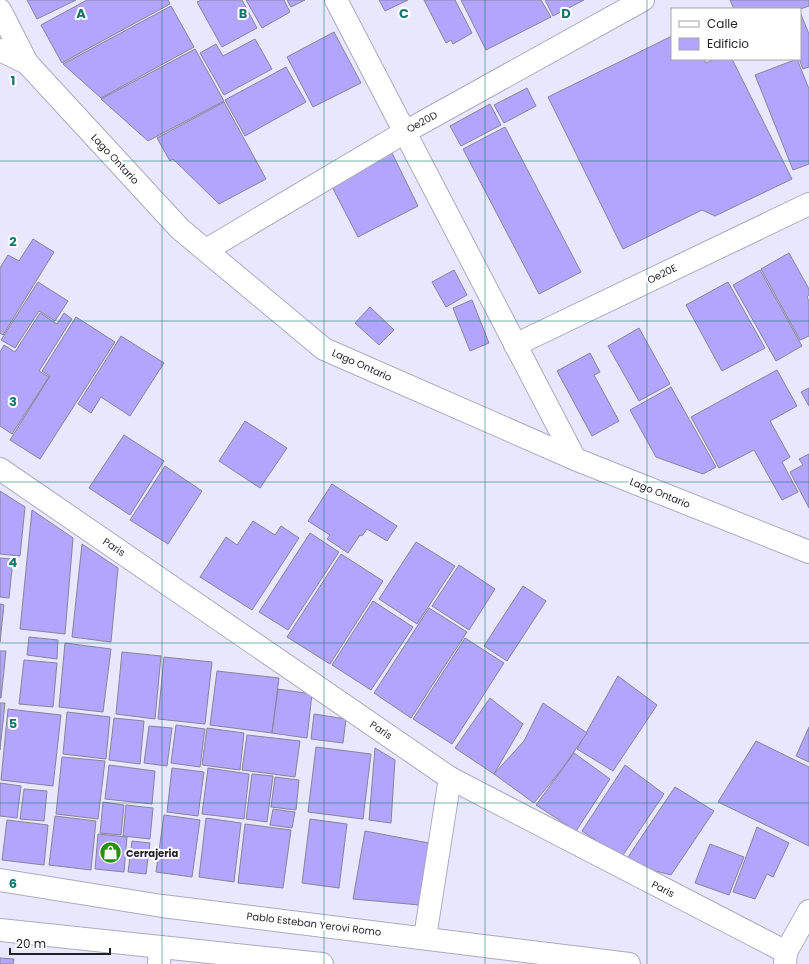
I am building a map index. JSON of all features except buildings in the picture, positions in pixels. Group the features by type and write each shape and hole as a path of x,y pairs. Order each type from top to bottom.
{"street":[{"path":"336,0 575,459"},
{"name":"Oe20D","path":"206,250 405,132 643,0"},
{"path":"0,10 27,63"},
{"name":"Lago Ontario","path":"0,50 27,63 180,229 324,349 575,459 809,552"},
{"name":"Oe20E","path":"515,345 809,204"},
{"name":"Paris","path":"0,469 450,778 786,958"},
{"path":"424,937 450,778"},
{"name":"Pablo Esteban Yerovi Romo","path":"0,880 162,906 424,937 629,964"},
{"path":"786,958 809,911"},
{"path":"0,930 159,956 322,964"}],"place":[{"name":"Cerrajeria","path":"111,853"}]}
